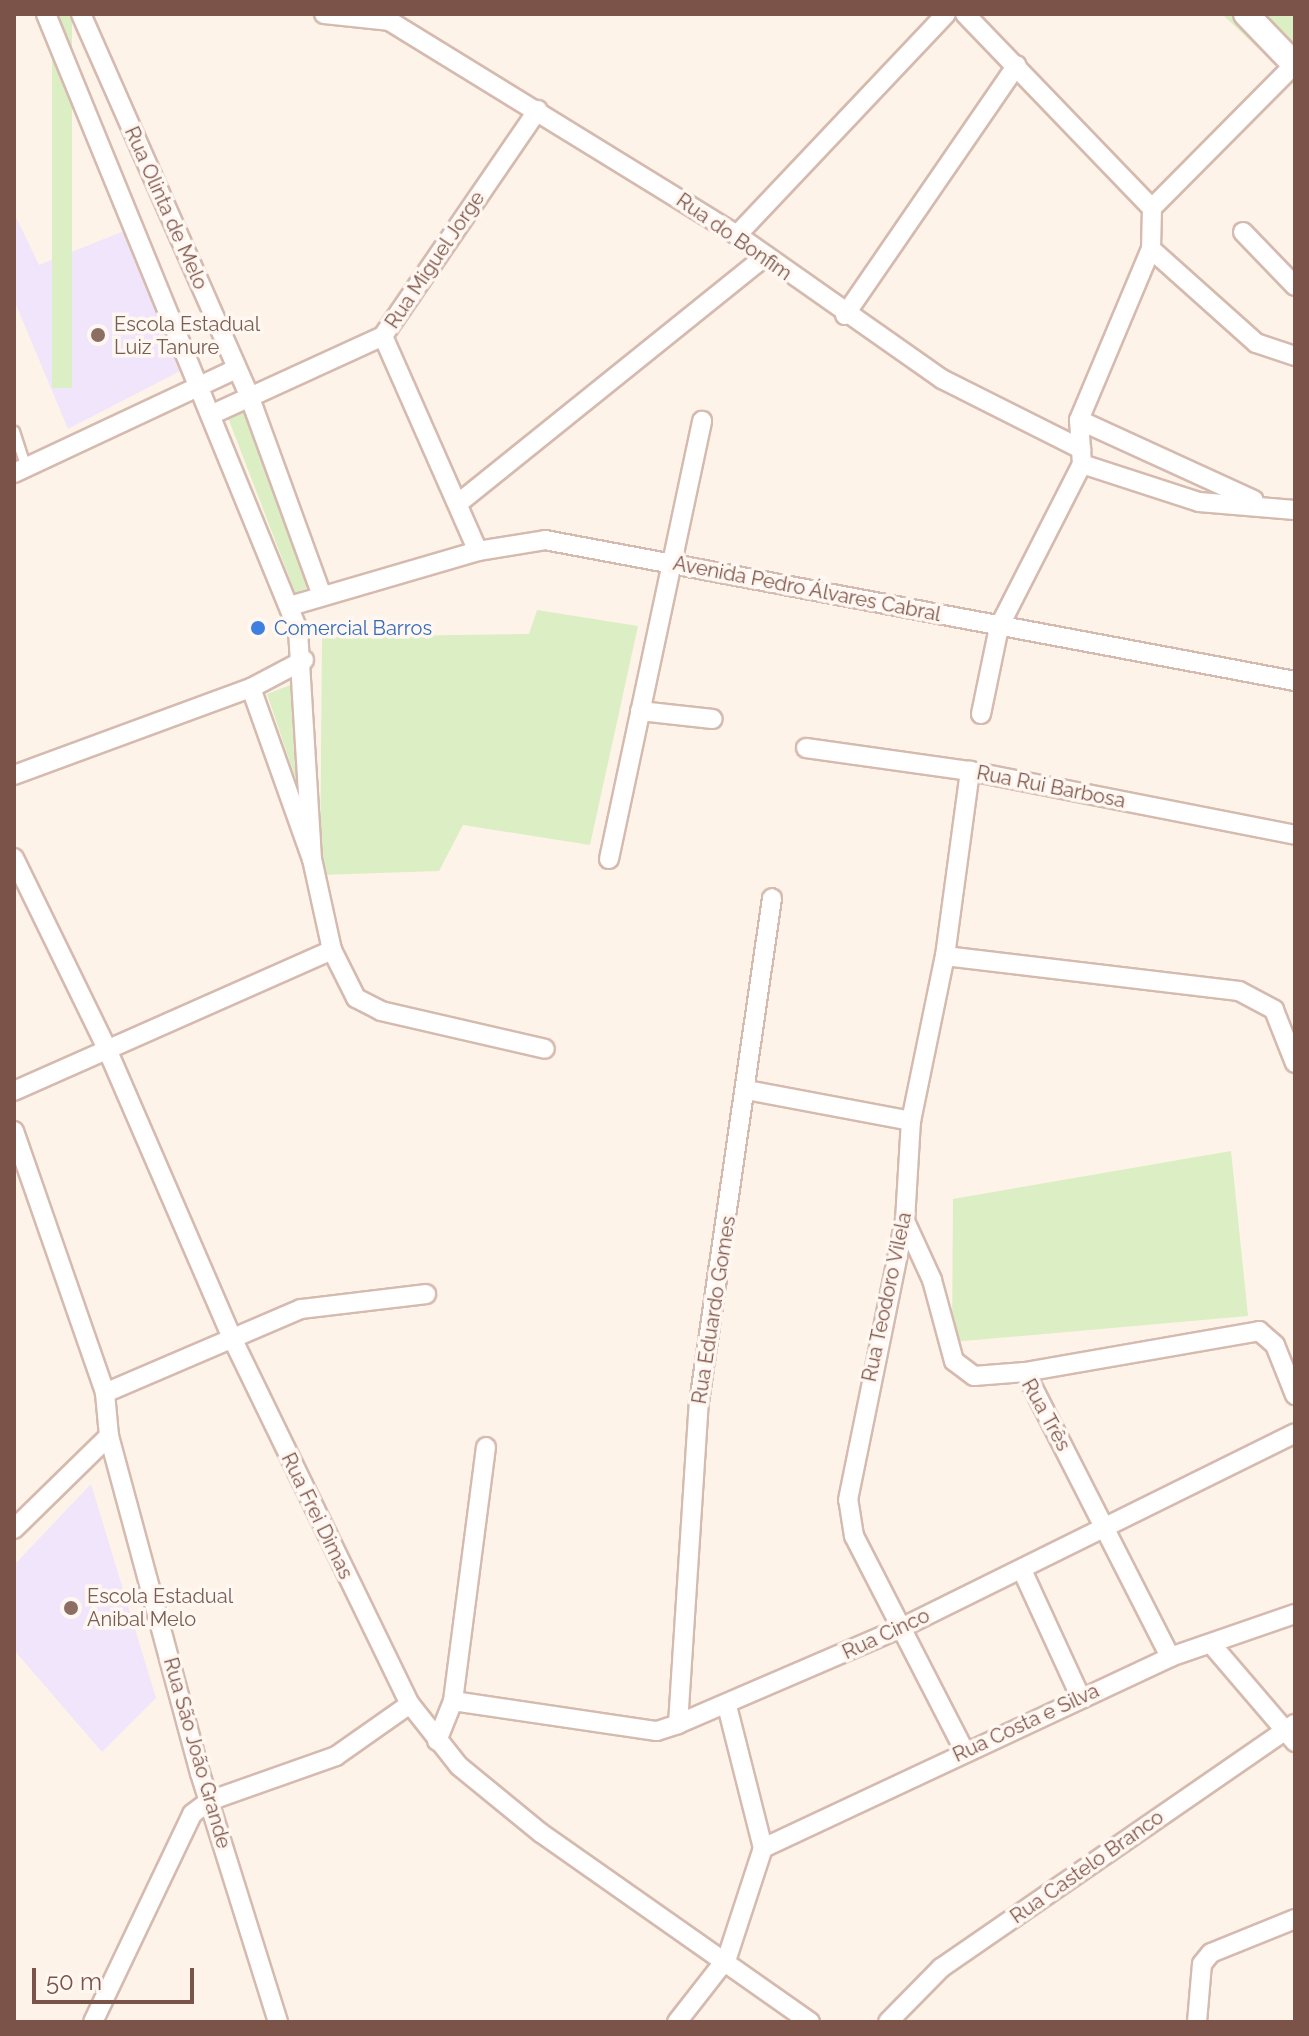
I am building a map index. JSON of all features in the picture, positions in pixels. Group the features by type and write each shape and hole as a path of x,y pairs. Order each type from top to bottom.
{"main road":[{"path":"1246,14 1295,65"}],"street":[{"name":"Rua Olinta de Melo","path":"46,14 215,413 290,606 304,660 312,859"},
{"name":"Rua Olinta de Melo","path":"81,14 250,398 322,596"},
{"name":"Rua do Bonfim","path":"324,14 384,18 737,235 845,315 942,379 1082,457 1199,502 1256,502 1295,510"},
{"path":"737,235 946,14"},
{"path":"965,14 1152,208"},
{"path":"845,315 1017,65"},
{"path":"981,714 999,627 1082,457 1079,420 1151,249 1152,208 1295,65"},
{"name":"Rua Miguel Jorge","path":"215,413 383,336 538,110"},
{"path":"1243,232 1295,286"},
{"path":"1151,249 1256,343 1295,356"},
{"path":"461,501 766,256"},
{"path":"383,336 461,501 478,551"},
{"path":"20,470 236,369"},
{"name":"Rua do Bonfim","path":"1079,420 1256,502"},
{"path":"609,859 702,421"},
{"name":"Avenida Pedro Álvares Cabral","path":"322,596 478,551 545,540 671,561 999,627 1295,681"},
{"path":"290,606 322,596"},
{"path":"14,775 251,688 304,660"},
{"name":"Rua Olinta de Melo","path":"251,688 312,859 332,950 356,998 368,1006 545,1049"},
{"path":"640,711 713,719"},
{"name":"Rua Rui Barbosa","path":"806,748 970,771 1295,835"},
{"name":"Rua Teodoro Vilela","path":"964,1750 854,1536 848,1500 905,1221 911,1121 945,956 970,771"},
{"name":"Rua Frei Dimas","path":"14,858 107,1049 233,1340 410,1704 437,1741 541,1833 727,1958 810,2022"},
{"name":"Rua Eduardo Gomes","path":"678,1724 699,1403 747,1090 772,898"},
{"path":"14,1091 332,950"},
{"path":"945,956 1239,991 1274,1010 1295,1063"},
{"path":"747,1090 911,1121"},
{"name":"Rua São João Grande","path":"14,1131 105,1393 109,1436 209,1801 278,2022"},
{"name":"Rua Três","path":"905,1221 932,1280 954,1361 974,1376 1025,1372 1170,1657"},
{"path":"105,1393 301,1309 426,1294"},
{"path":"1025,1372 1259,1331 1275,1345 1295,1395"},
{"name":"Rua Cinco","path":"453,1701 657,1731 727,1706 903,1627 1295,1433"},
{"path":"14,1529 109,1436"},
{"path":"437,1741 453,1701 486,1447"},
{"path":"1022,1570 1081,1698"},
{"name":"Rua Costa e Silva","path":"763,1848 964,1750 1170,1657 1295,1614"},
{"path":"1212,1645 1292,1732"},
{"path":"93,2022 186,1823 209,1801 314,1767 410,1704"},
{"path":"677,2022 727,1958 763,1848 727,1706"},
{"name":"Rua Castelo Branco","path":"888,2022 941,1968 1292,1732"},
{"path":"1197,2022 1202,1964 1211,1953 1295,1919"}],"lane":[{"path":"14,431 20,470"}],"shaded area":[{"name":"Escola Estadual Luiz Tanure","path":"14,213 39,265 124,231 182,370 68,429 14,300"},
{"name":"Escola Estadual Anibal Melo","path":"91,1484 156,1698 102,1752 14,1650 14,1565"}],"green space":[{"path":"52,14 72,14 72,388 52,388"},
{"path":"1222,14 1295,14 1295,85 1292,81"},
{"path":"246,406 315,585 295,593 226,414"},
{"path":"537,610 638,626 590,845 463,825 439,871 320,875 322,637 529,634"},
{"path":"298,682 300,792 267,694"},
{"path":"1231,1151 1248,1316 952,1342 953,1199"}],"place":[{"name":"Escola Estadual Luiz Tanure","path":"98,335"},
{"name":"Comercial Barros","path":"258,628"},
{"name":"Escola Estadual Anibal Melo","path":"71,1608"}]}
